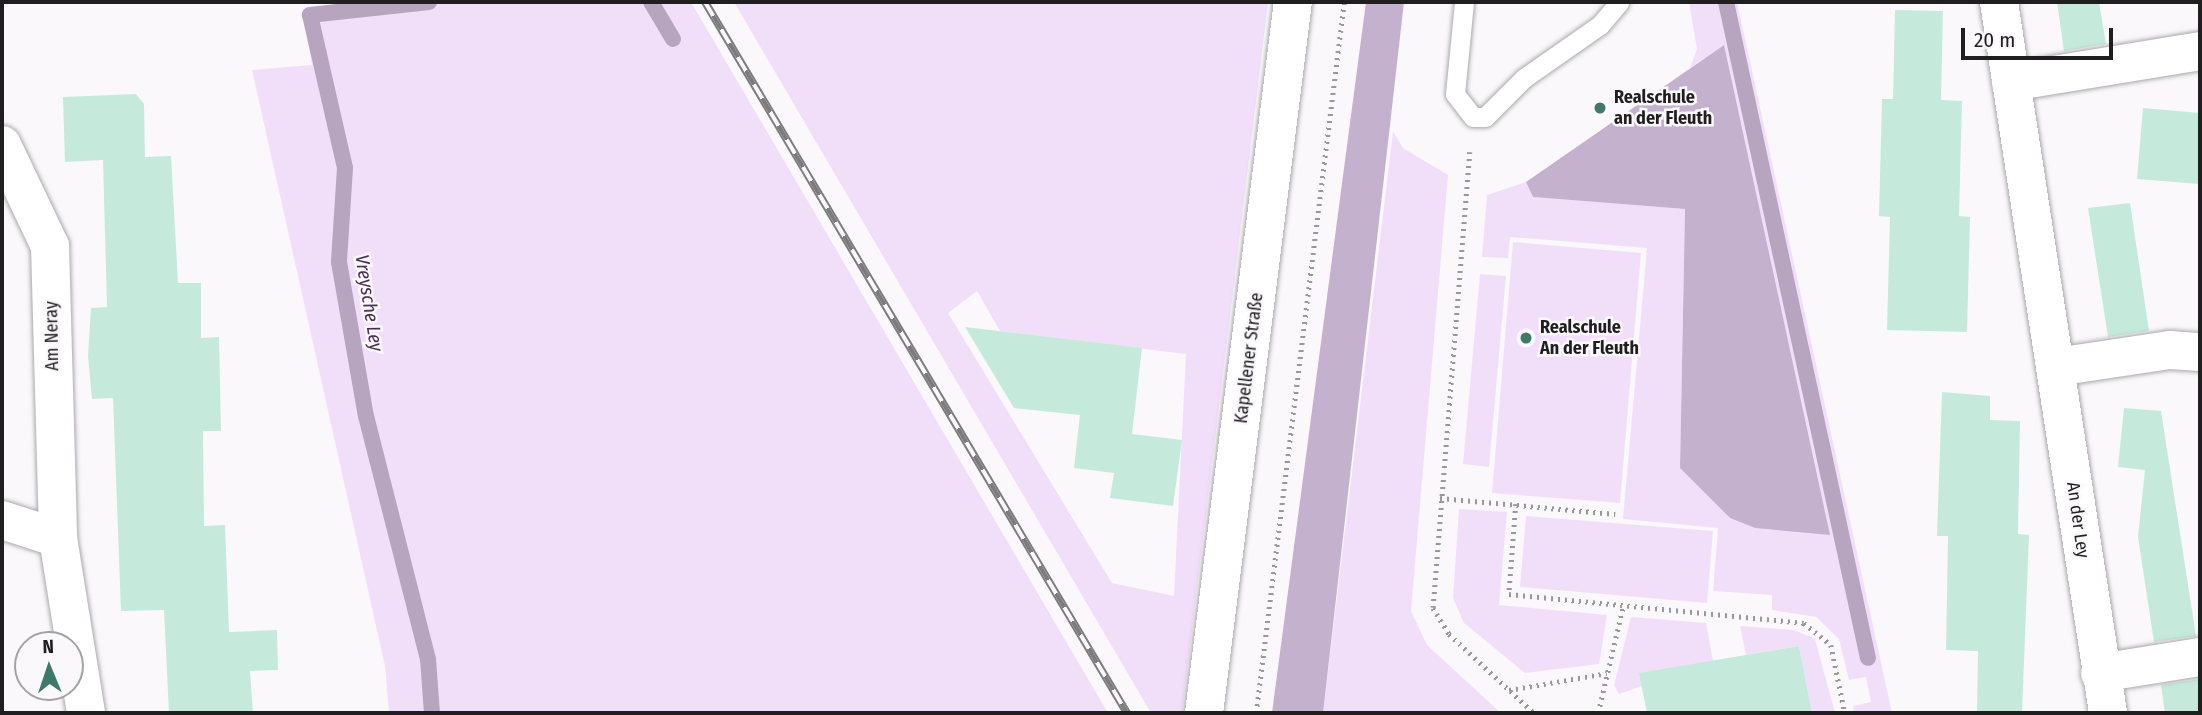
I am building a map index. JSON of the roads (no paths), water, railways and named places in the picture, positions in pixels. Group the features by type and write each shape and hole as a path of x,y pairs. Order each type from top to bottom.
{"street":[{"name":"Kapellener Straße","path":"1204,713 1293,2"},
{"name":"An der Ley","path":"1999,2 2108,713"},
{"path":"2011,82 2200,51"},
{"name":"Am Neray","path":"2,145 50,246 58,538 86,713"},
{"path":"2056,368 2170,350 2200,352"},
{"path":"2,520 58,538"},
{"path":"2100,673 2200,657"}],"lane":[{"path":"1464,2 1454,80 1461,108 1473,117 1496,113 1524,78 1600,25 1619,2"}],"waterway":[{"name":"Vreysche Ley","path":"429,2 310,15 345,168 339,262 366,416 428,659 432,713"},
{"name":"Vreysche Ley","path":"651,2 673,39"},
{"path":"1726,2 1868,658"}],"railway":[{"path":"705,2 1127,713"}],"place":[{"name":"Realschule an der Fleuth","path":"1600,108"},
{"name":"Realschule An der Fleuth","path":"1526,338"}]}
